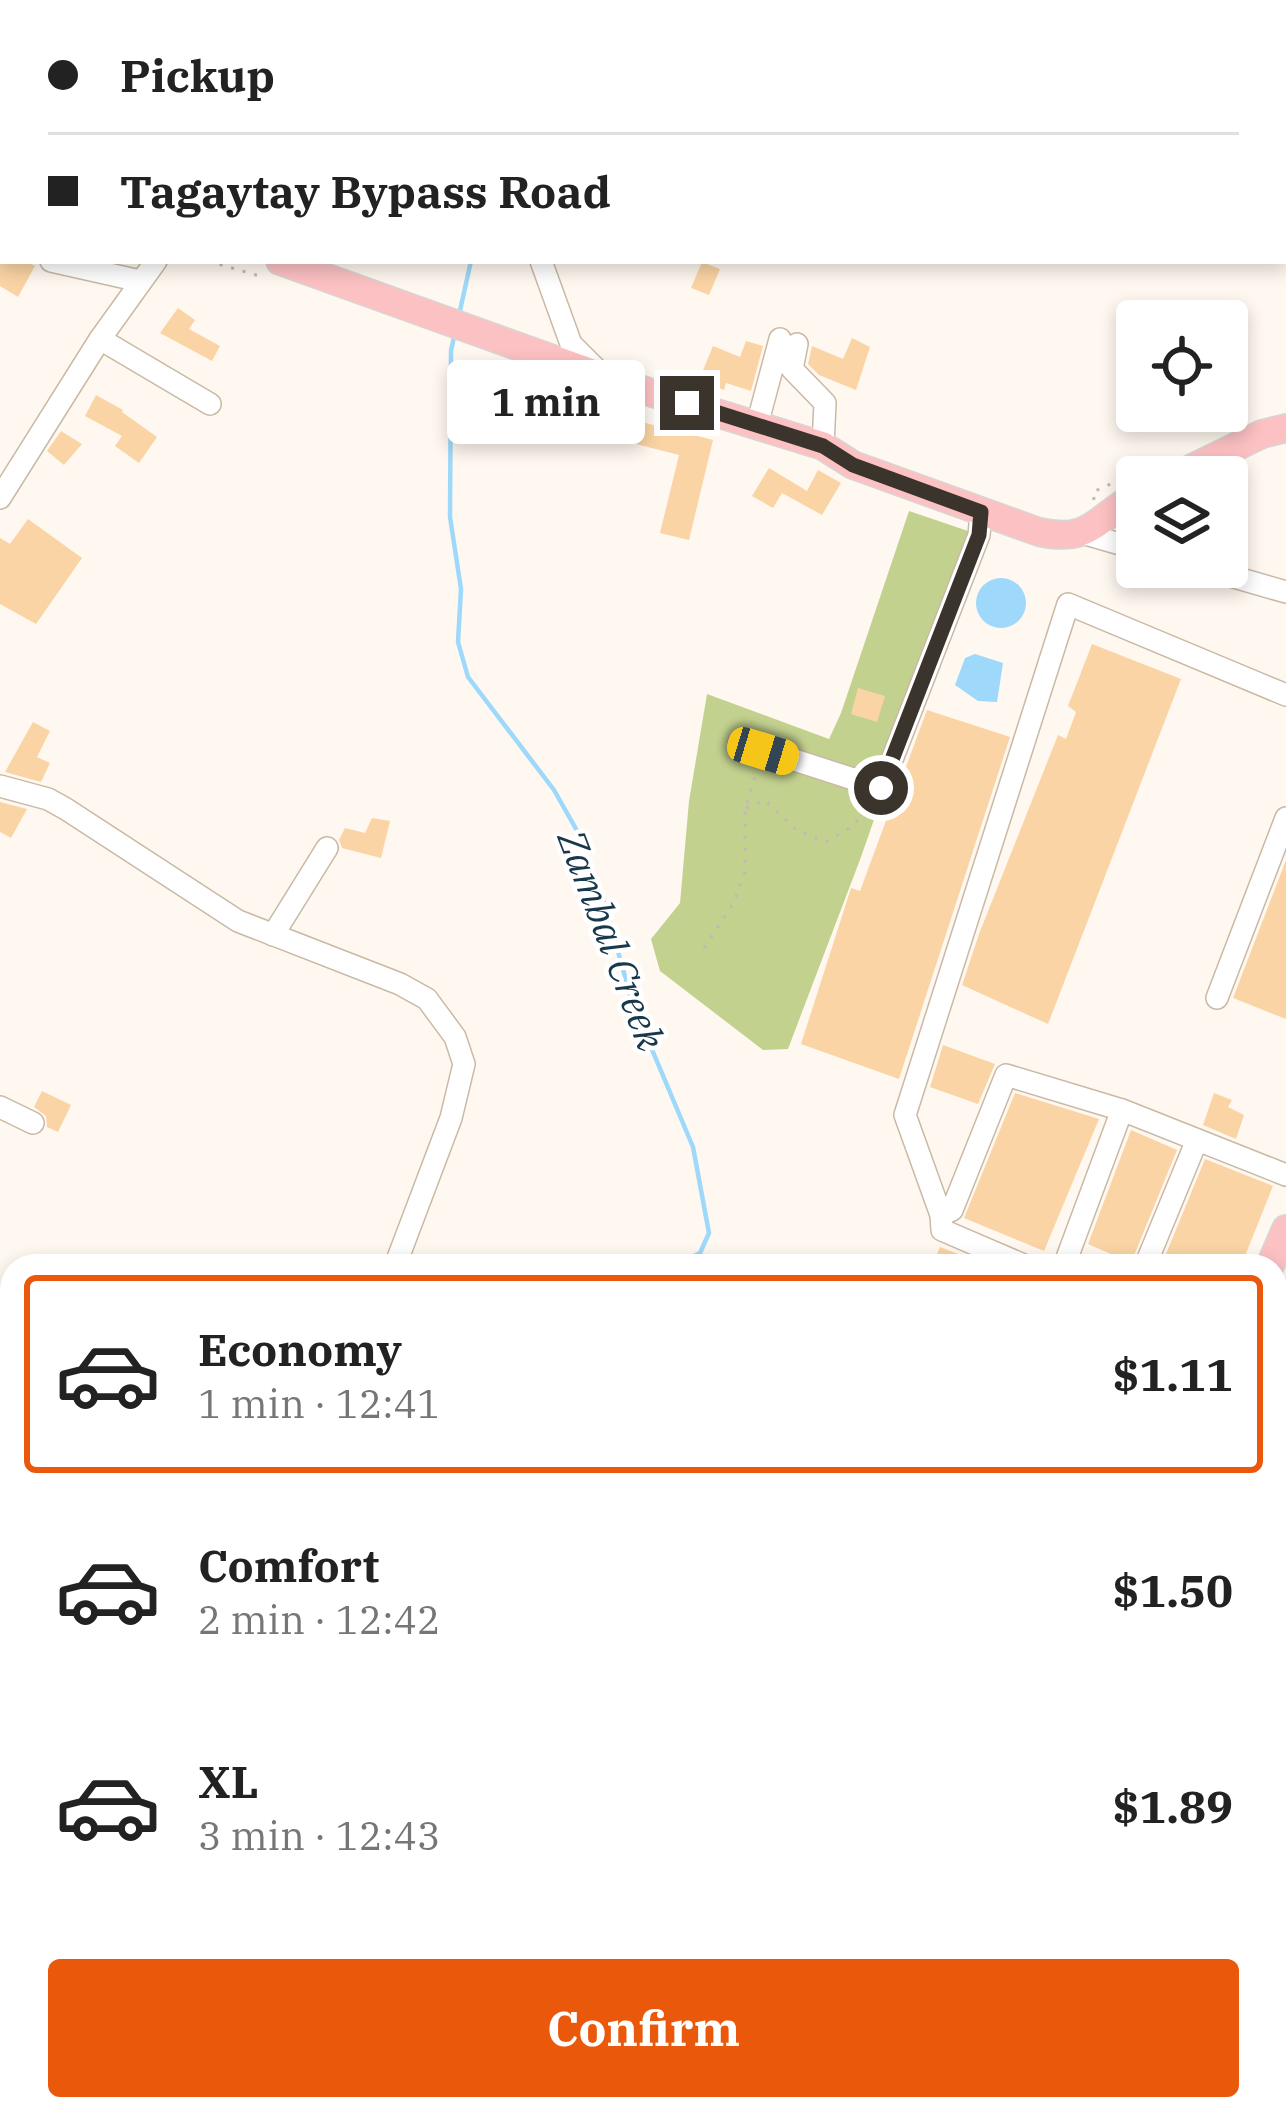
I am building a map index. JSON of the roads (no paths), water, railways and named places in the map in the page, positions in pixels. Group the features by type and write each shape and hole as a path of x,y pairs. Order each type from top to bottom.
{"main road":[{"path":"289,264 617,382 823,446 853,465 1052,535 1082,533 1116,512"},
{"path":"1217,456 1286,428"}],"street":[{"path":"64,264 140,281"},
{"path":"0,498 100,339 154,264"},
{"path":"543,264 571,344 594,368 617,382"},
{"path":"100,339 210,404"},
{"path":"757,425 788,342 792,369 824,403 823,446"},
{"path":"739,742 881,788 979,535 981,512"},
{"path":"1082,533 1116,543"},
{"path":"1248,581 1286,592"},
{"path":"998,1254 942,1230 941,1215 905,1115 1068,604 1286,695"},
{"path":"0,786 66,809 238,921 427,999 455,1036 464,1064 452,1118 400,1254"},
{"path":"1217,998 1286,818"},
{"path":"273,935 327,848"},
{"path":"941,1215 952,1210 1006,1075 1122,1110 1286,1175"},
{"path":"0,1106 33,1124"},
{"path":"1068,1254 1122,1110"},
{"path":"1150,1254 1197,1140"}],"water":[{"path":"1001,578 1019,585 1026,603 1019,621 1001,628 983,621 976,603 983,585"},
{"path":"975,654 1003,663 997,702 978,701 955,685 965,658"}],"waterway":[{"name":"Zambal Creek","path":"459,315 470,264"},
{"name":"Zambal Creek","path":"455,332 450,517 461,589 458,642 468,677 554,790 580,836 632,1002 693,1147 709,1233 698,1254"}]}
